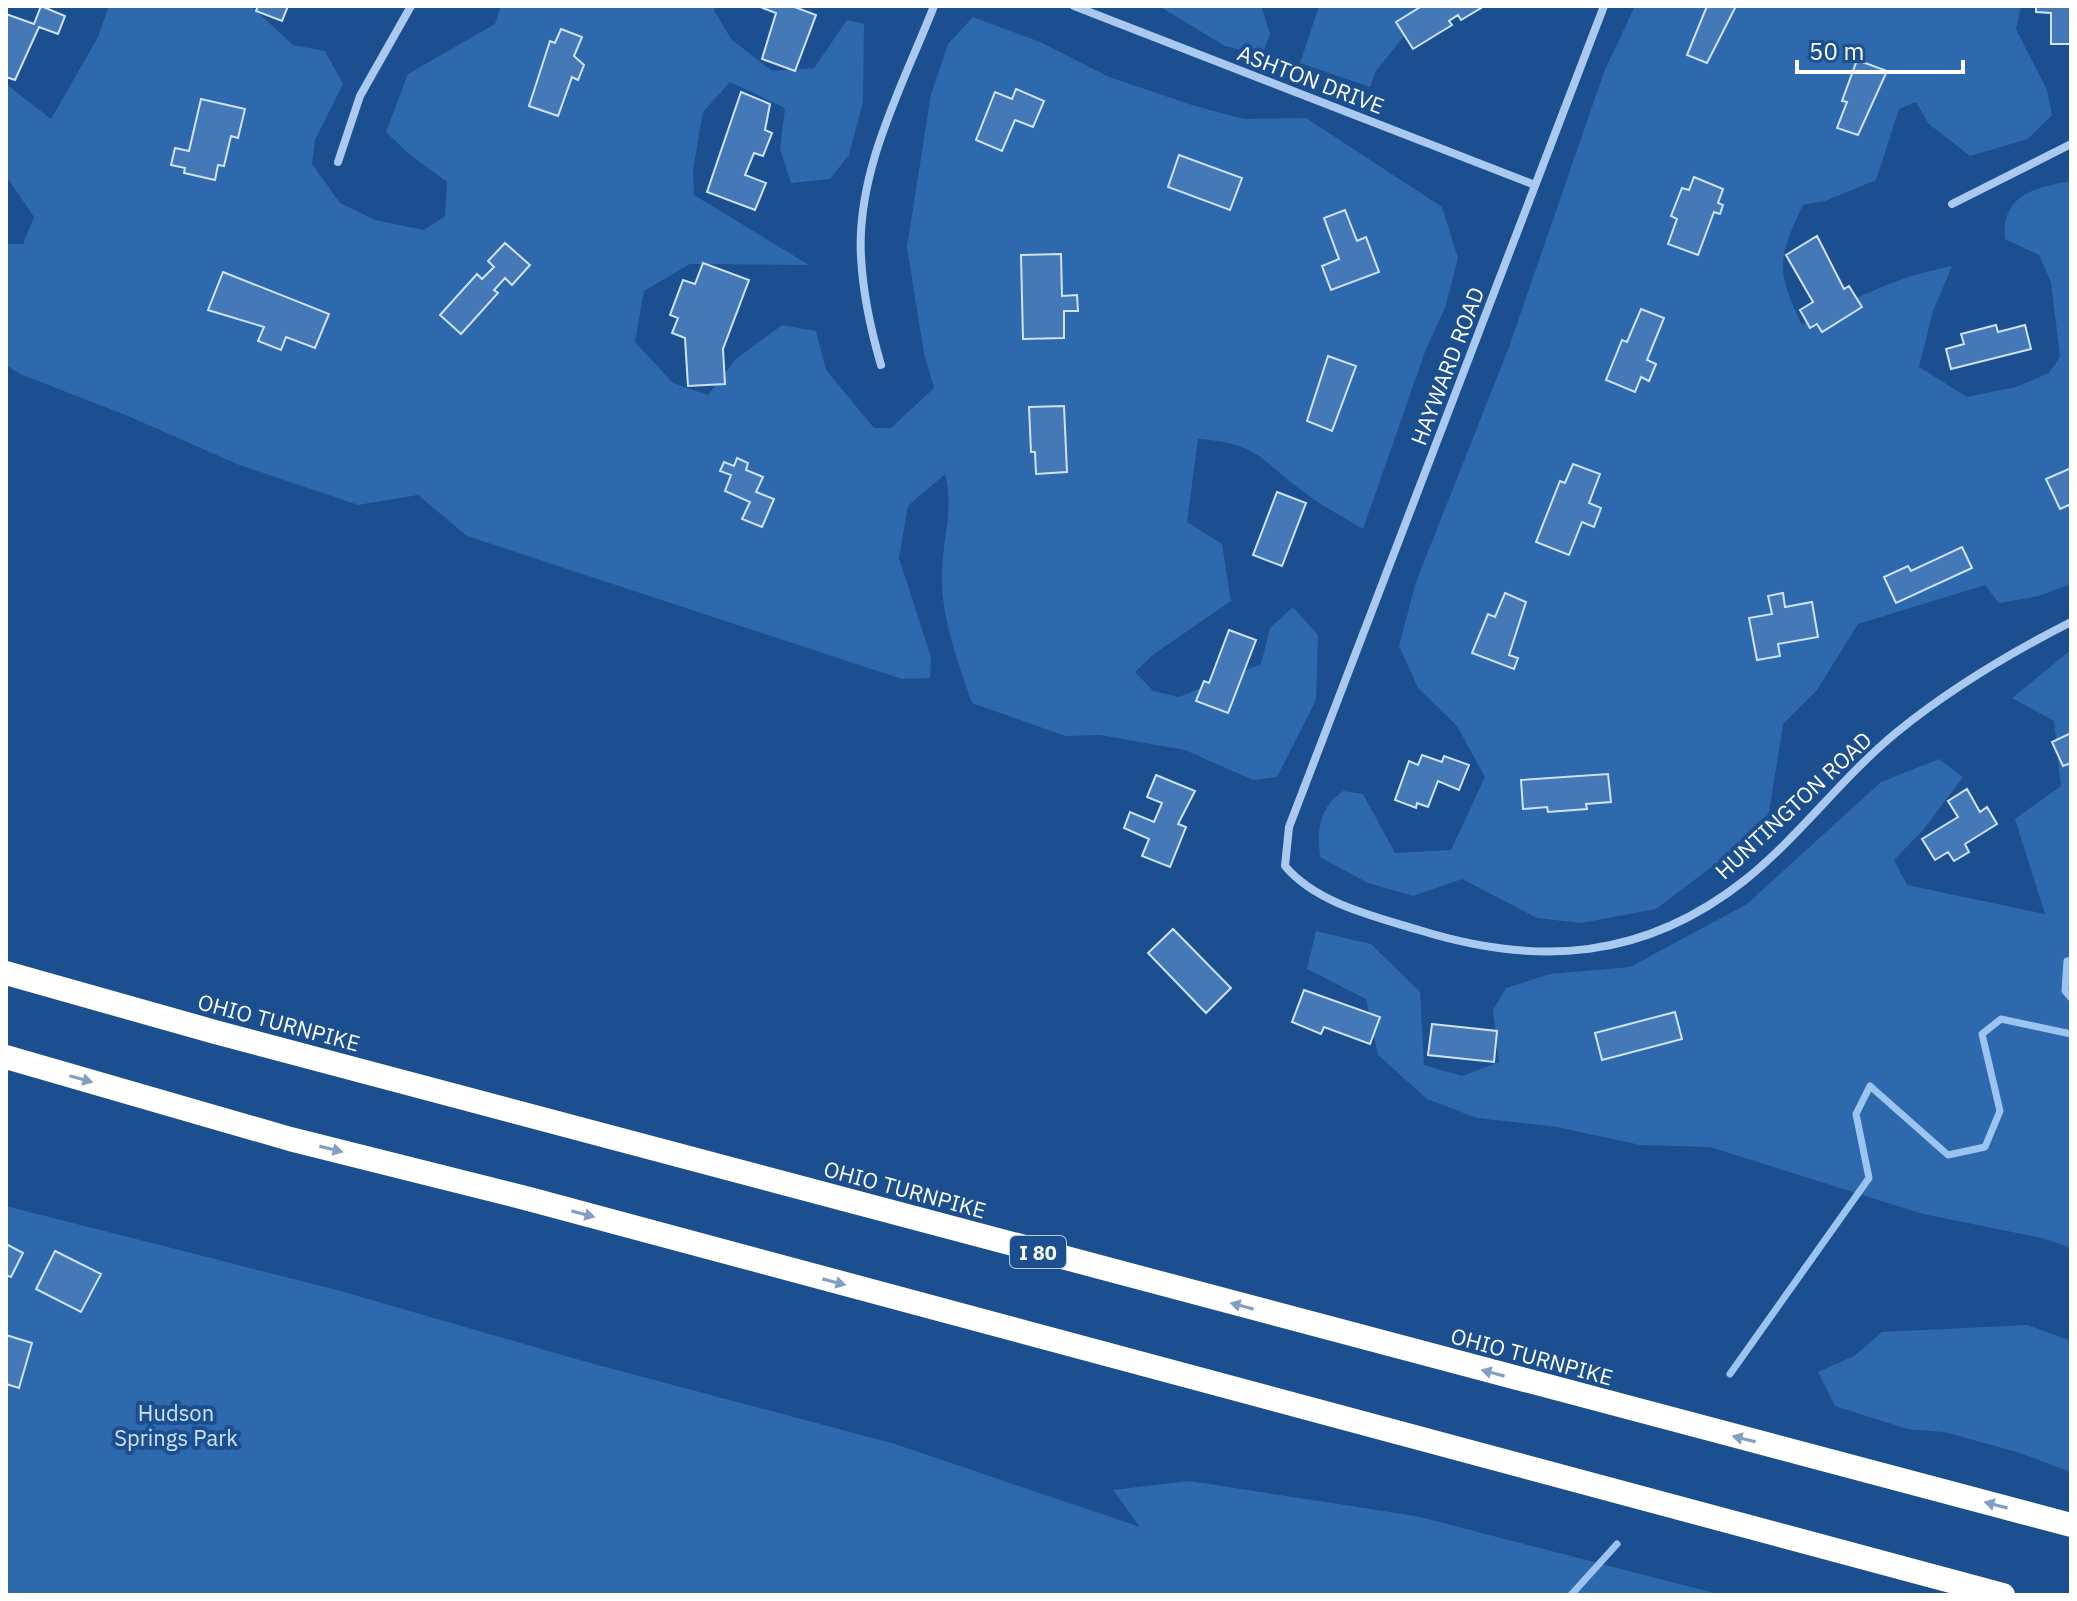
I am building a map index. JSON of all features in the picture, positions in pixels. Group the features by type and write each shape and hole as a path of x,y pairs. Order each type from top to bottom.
{"highway":[{"name":"OHIO TURNPIKE","path":"6,973 215,1032 2071,1525"},
{"path":"6,1057 290,1139 1544,1469 2003,1595"}],"street":[{"path":"338,162 360,96 411,6"},
{"path":"881,365 861,257 866,195 874,158 934,6"},
{"name":"ASHTON DRIVE","path":"1074,6 1535,185"},
{"name":"HAYWARD ROAD","path":"1323,739 1604,6"},
{"path":"1952,204 2071,144"},
{"name":"HUNTINGTON ROAD","path":"1323,739 1284,848 1285,866 1295,878 1316,894 1463,943 1530,953 1590,949 1625,942 1713,902 1747,878 1897,732 1968,680 2071,622"}],"green space":[{"path":"109,6 251,6 293,45 325,51 343,84 315,140 312,164 340,203 375,220 424,230 445,216 447,182 409,154 386,132 408,74 495,24 501,6 716,6 714,10 731,39 772,71 814,68 847,20 864,24 863,102 849,155 830,179 791,183 780,149 785,108 730,82 703,112 693,170 694,195 809,265 690,264 644,291 635,342 673,383 708,395 736,359 782,325 816,331 826,370 874,428 891,428 934,388 924,354 907,247 931,94 948,44 973,17 1040,42 1109,77 1195,106 1244,119 1306,118 1442,207 1458,258 1445,308 1426,349 1363,529 1312,498 1248,449 1198,439 1187,522 1222,544 1231,601 1154,654 1135,672 1153,691 1179,697 1261,664 1270,628 1293,607 1318,635 1316,700 1277,777 1253,780 1185,750 1100,735 1065,736 972,703 944,605 942,571 948,499 945,474 908,506 899,558 931,657 930,678 902,679 467,536 418,495 358,505 237,464 128,416 20,374 6,365 6,244 23,244 34,217 6,176 6,84 51,119 98,37"},
{"path":"1159,6 1262,8 1270,34 1262,55 1225,46"},
{"path":"1319,6 1428,6 1376,71 1370,87 1300,63"},
{"path":"1635,6 2021,6 2016,29 2047,90 2052,115 2028,139 1970,156 1929,124 1916,102 1899,109 1876,180 1825,201 1803,205 1784,253 1784,277 1802,325 1894,282 1952,266 1933,311 1919,367 1967,397 2016,387 2049,373 2060,357 2051,282 2039,255 2005,239 2005,224 2009,212 2023,196 2071,181 2071,584 2039,596 1999,603 1985,585 1858,624 1817,690 1783,724 1769,813 1742,844 1656,909 1581,923 1537,918 1462,879 1413,896 1368,883 1320,857 1319,837 1324,812 1343,791 1363,794 1395,853 1451,850 1485,777 1457,726 1418,688 1399,646 1416,582 1509,347 1604,72"},
{"path":"2071,650 2071,1248 2042,1238 1923,1214 1710,1147 1640,1145 1557,1127 1477,1118 1427,1099 1378,1055 1366,999 1307,969 1316,931 1371,944 1420,992 1424,1065 1462,1076 1499,1062 1493,1010 1506,988 1550,974 1630,967 1747,904 1881,782 1939,759 1963,777 1923,830 1894,860 1907,885 2045,914 2015,819 2061,786 2054,721 2012,698"},
{"name":"Hudson Springs Park","path":"6,1206 337,1290 583,1361 895,1444 1140,1527 1113,1490 1189,1481 1416,1516 1722,1595 6,1595"},
{"path":"2027,1325 2071,1341 2071,1472 2017,1452 1944,1432 1907,1429 1835,1406 1818,1372 1854,1356 1882,1332"}],"building":[{"path":"41,6 65,16 58,34 39,27 15,80 6,77 6,14 34,24"},
{"path":"258,6 288,6 282,21 256,11"},
{"path":"758,6 792,6 816,15 795,71 762,59 776,13"},
{"path":"1422,6 1481,8 1461,20 1458,15 1449,21 1452,25 1413,49 1396,22"},
{"path":"1707,6 1736,6 1707,63 1687,55"},
{"path":"2036,6 2071,6 2071,44 2051,44 2051,13 2036,12"},
{"path":"561,29 582,37 574,56 584,65 578,80 572,77 558,116 529,106 550,41 555,43"},
{"path":"1857,60 1887,71 1858,135 1837,128 1847,102 1842,101"},
{"path":"1016,89 1044,101 1033,127 1015,120 1002,151 976,140 995,92 1012,99"},
{"path":"741,92 770,104 765,130 772,133 763,156 754,153 745,175 766,183 755,210 707,192"},
{"path":"201,99 245,109 238,138 231,136 224,166 218,165 215,180 184,173 185,168 171,165 175,148 189,151"},
{"path":"1179,155 1242,178 1230,210 1168,187"},
{"path":"1694,177 1723,189 1718,203 1723,205 1720,214 1714,212 1698,255 1668,244 1677,219 1671,216 1682,188 1689,190"},
{"path":"1345,210 1357,241 1366,237 1379,272 1331,290 1322,266 1339,259 1324,218"},
{"path":"1817,236 1844,289 1849,286 1862,307 1822,332 1817,324 1810,328 1800,310 1813,302 1786,255"},
{"path":"505,243 530,265 512,285 505,278 494,290 498,293 461,334 440,315 477,274 482,279 494,267 488,261"},
{"path":"1061,254 1062,296 1077,295 1078,311 1064,311 1064,338 1023,339 1021,255"},
{"path":"703,263 749,280 723,349 725,384 688,386 685,338 672,333 678,318 670,315 683,280 695,284"},
{"path":"223,272 329,314 315,348 286,337 281,350 258,341 264,327 208,310"},
{"path":"1641,309 1664,318 1647,360 1656,364 1649,381 1641,377 1635,392 1606,380 1622,340 1627,342"},
{"path":"1996,325 1998,332 2025,325 2031,349 1951,369 1946,349 1964,344 1961,334"},
{"path":"1328,356 1356,366 1332,431 1307,421"},
{"path":"1064,406 1067,472 1036,474 1035,452 1031,452 1029,407"},
{"path":"737,458 748,463 746,470 763,477 756,492 774,499 762,527 742,519 750,502 725,491 731,475 720,471 724,462 734,466"},
{"path":"1573,464 1600,474 1589,503 1601,508 1594,527 1582,522 1569,555 1536,542 1560,481 1565,483"},
{"path":"2071,468 2071,504 2060,509 2046,479"},
{"path":"1277,492 1306,503 1282,566 1253,555"},
{"path":"1962,547 1972,568 1896,603 1884,577 1908,566 1911,571"},
{"path":"1505,593 1526,602 1509,655 1518,658 1514,669 1472,653 1488,614 1495,617"},
{"path":"1783,593 1785,607 1812,602 1818,637 1778,644 1780,656 1757,660 1749,618 1772,614 1768,596"},
{"path":"1229,630 1256,640 1228,713 1196,701 1204,681 1209,683"},
{"path":"2071,733 2071,763 2063,766 2052,742"},
{"path":"1422,755 1442,762 1444,756 1469,765 1459,790 1438,781 1428,807 1417,803 1416,808 1395,800 1409,761 1418,765"},
{"path":"1608,774 1611,802 1586,804 1587,809 1548,812 1547,807 1523,809 1521,780"},
{"path":"1156,775 1195,791 1178,824 1186,827 1170,867 1142,856 1149,839 1124,828 1130,812 1154,822 1162,803 1147,797"},
{"path":"1967,789 1980,812 1987,807 1997,824 1965,844 1969,852 1954,861 1948,852 1935,860 1922,839 1958,817 1948,801"},
{"path":"1173,929 1231,988 1206,1013 1148,953"},
{"path":"1304,990 1380,1017 1370,1044 1324,1027 1321,1034 1292,1022"},
{"path":"1675,1012 1682,1039 1602,1060 1595,1033"},
{"path":"1432,1024 1497,1031 1494,1062 1428,1055"},
{"path":"6,1244 23,1253 11,1277 6,1275"},
{"path":"55,1251 101,1274 81,1312 36,1289"},
{"path":"6,1335 32,1343 19,1388 6,1384"}],"waterway":[{"path":"2071,961 2067,961 2065,991 2071,998"},
{"path":"1730,1374 1869,1178 1856,1114 1870,1086 1948,1155 1985,1147 2000,1111 1982,1034 2001,1019 2071,1034"},
{"path":"1571,1595 1617,1544"}]}
